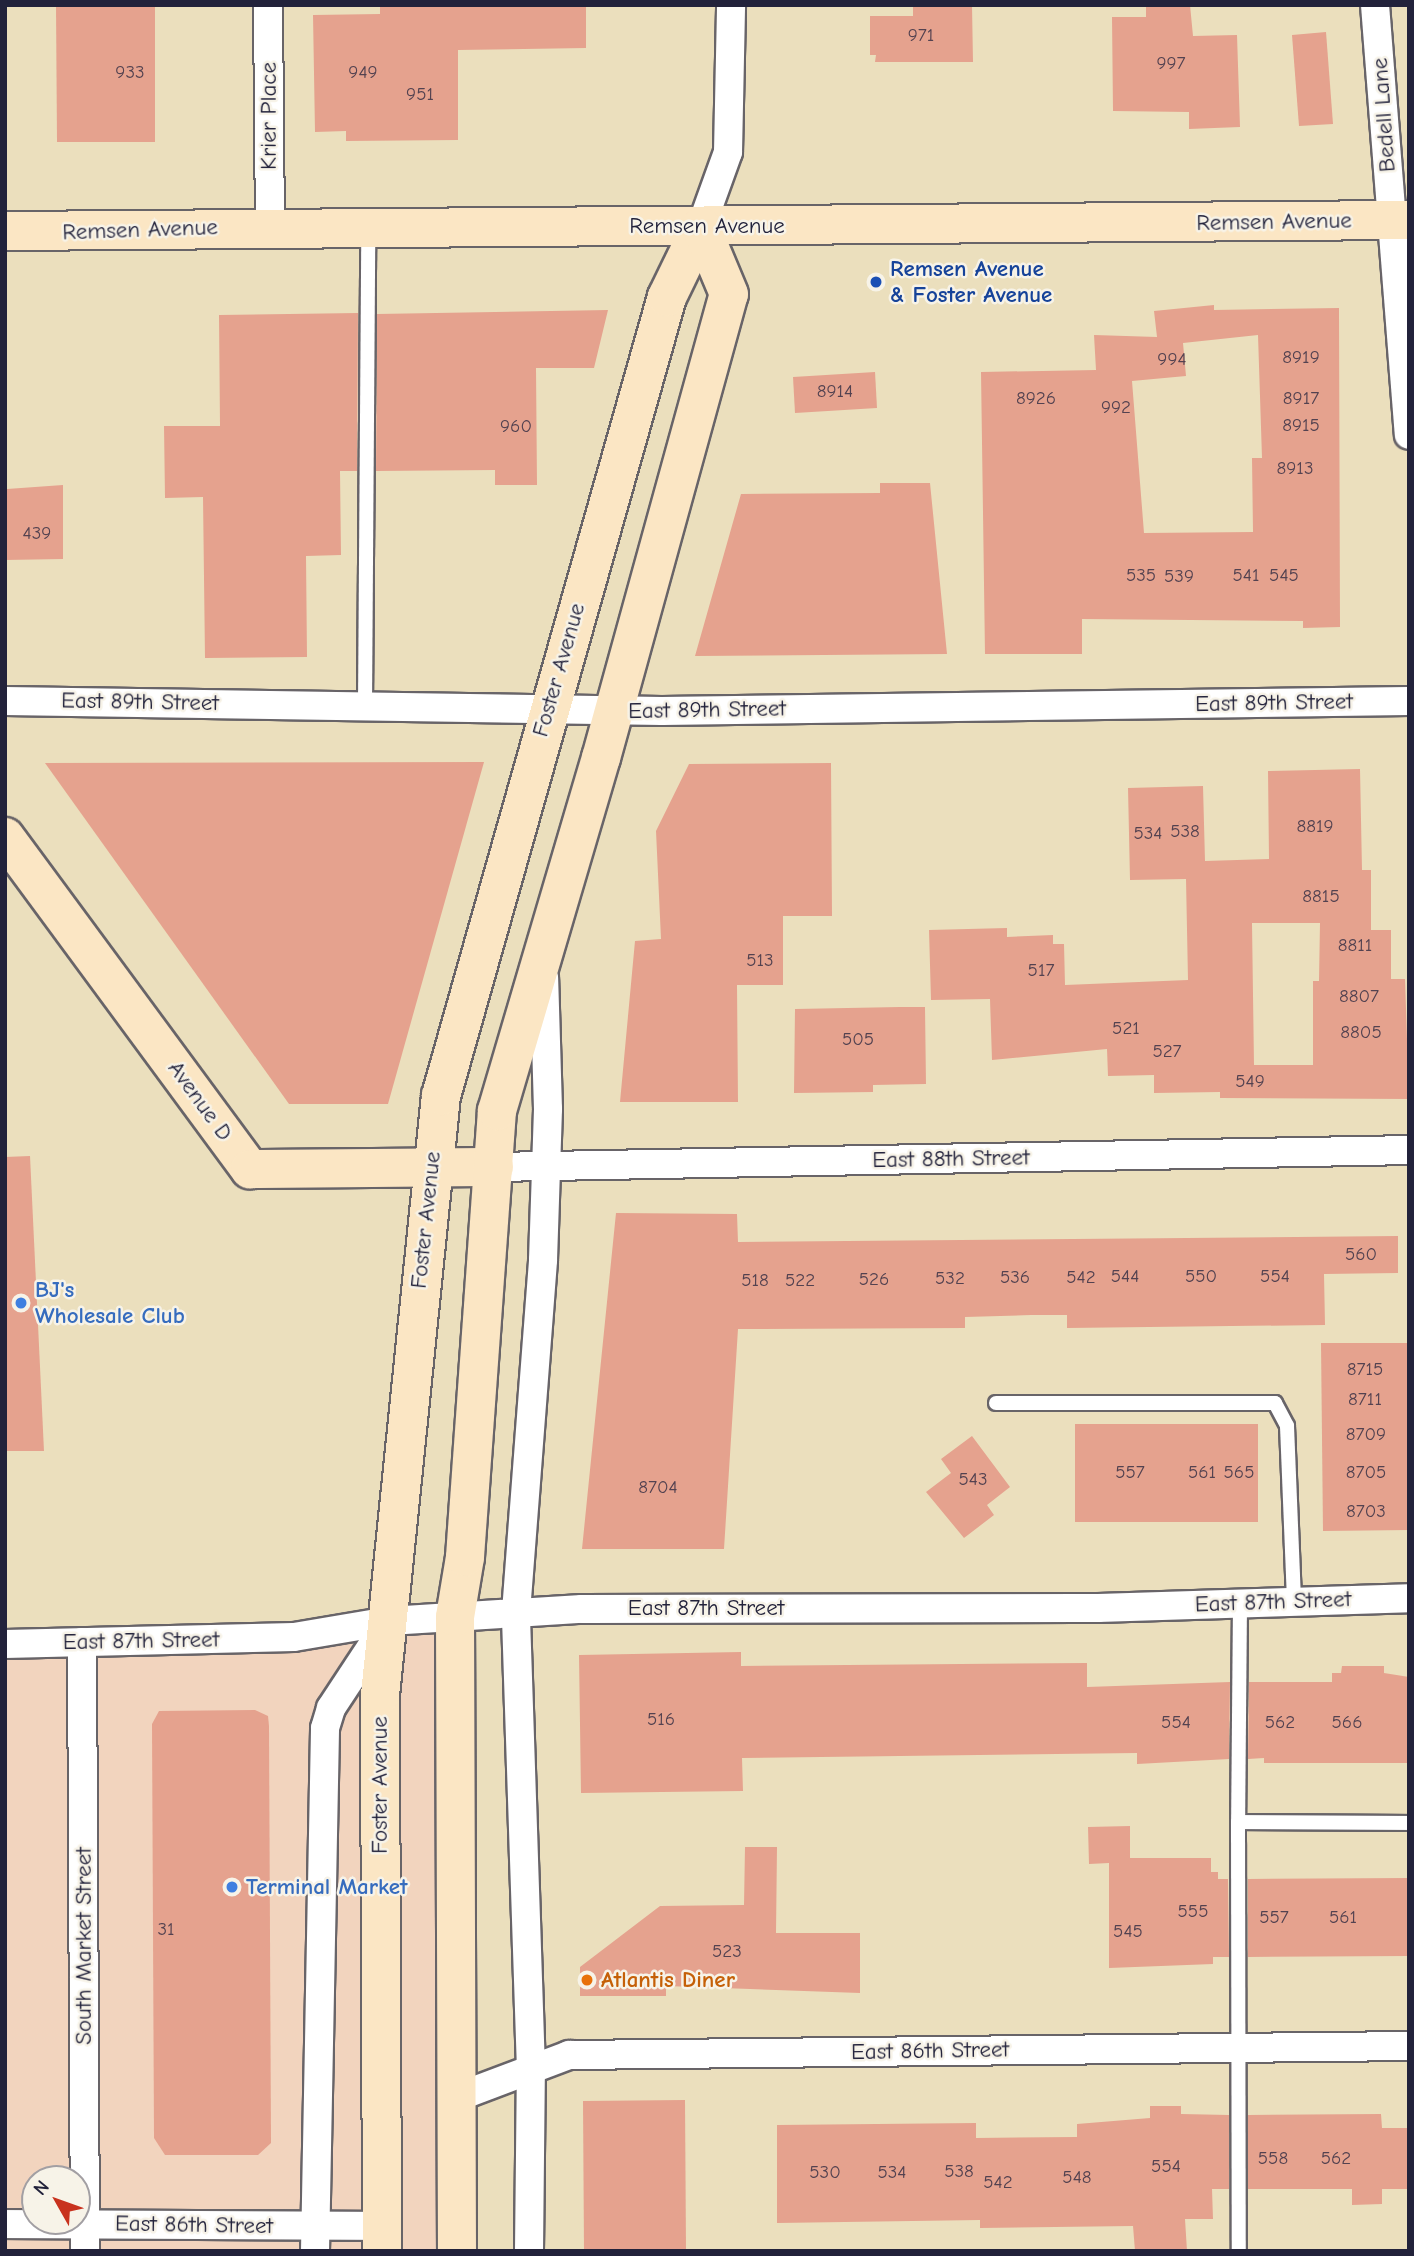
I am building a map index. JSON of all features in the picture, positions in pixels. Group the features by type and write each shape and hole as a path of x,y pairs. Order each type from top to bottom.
{"main road":[{"name":"Remsen Avenue","path":"5,231 270,226 701,227 1400,220"},
{"name":"Foster Avenue","path":"382,2238 380,1695 430,1169 441,1096 548,706 667,297 701,227"},
{"path":"457,2251 455,1617 465,1556 497,1111 729,294 701,227"},
{"name":"Avenue D","path":"5,837 250,1169 494,1167"}],"street":[{"name":"Krier Place","path":"268,5 270,226"},
{"name":"Foster Avenue","path":"701,227 728,152 731,5"},
{"name":"Bedell Lane","path":"1375,5 1400,220 1409,435"},
{"name":"East 89th Street","path":"5,701 548,706 613,710 1409,701"},
{"path":"529,2251 531,2070 516,1612 547,1166 543,950"},
{"name":"East 88th Street","path":"494,1167 1409,1150"},
{"name":"East 87th Street","path":"5,1644 294,1637 389,1620 516,1612 1240,1603 1409,1598"},
{"path":"315,2239 325,1728 331,1708 389,1620"},
{"name":"South Market Street","path":"82,1642 85,2237"},
{"name":"East 86th Street","path":"458,2097 569,2055 1409,2046"},
{"name":"East 86th Street","path":"5,2224 85,2237 382,2238"}],"lane":[{"path":"365,705 368,226"},
{"path":"996,1403 1275,1403 1287,1426 1294,1602"},
{"path":"1240,1603 1240,2251"},
{"path":"1238,1822 1409,1823"}],"shaded area":[{"name":"Terminal Market","path":"455,1617 458,2251 5,2251 5,1638"}],"building":[{"path":"56,5 155,5 155,142 57,142"},
{"path":"380,5 586,5 586,48 458,50 458,140 346,141 346,131 315,132 313,15 380,14"},
{"path":"913,5 972,5 973,62 875,62 876,55 870,55 870,16 913,16"},
{"path":"1146,5 1190,5 1193,36 1237,35 1240,127 1189,129 1189,112 1113,111 1112,17 1146,17"},
{"path":"1326,32 1333,124 1299,126 1292,35"},
{"path":"1214,305 1214,310 1339,308 1340,627 1303,628 1303,621 1082,619 1082,654 985,654 981,372 1096,370 1094,335 1157,337 1154,311","holes":["1258,335 1262,458 1252,458 1253,532 1144,533 1132,381 1186,376 1183,343"]},
{"path":"608,310 594,368 536,368 537,485 495,485 495,470 376,471 377,314"},
{"path":"358,313 357,471 340,471 341,555 306,556 307,657 205,658 203,497 165,498 164,426 220,426 219,315"},
{"path":"875,372 877,408 795,413 793,377"},
{"path":"880,483 930,483 947,654 695,656 741,494 880,493"},
{"path":"63,485 63,559 5,560 7,489"},
{"path":"484,762 388,1104 289,1104 45,763"},
{"path":"831,763 832,916 783,916 783,985 737,985 738,1102 620,1102 635,941 661,939 656,831 689,764"},
{"path":"1360,769 1362,870 1371,870 1371,930 1391,930 1391,979 1405,979 1409,1099 1220,1098 1220,1092 1154,1093 1154,1075 1108,1076 1107,1049 992,1060 990,999 931,1000 929,930 1007,928 1007,937 1053,935 1053,944 1064,944 1065,985 1188,980 1186,879 1130,880 1128,788 1203,786 1205,861 1269,859 1268,771","holes":["1252,923 1320,923 1319,981 1313,981 1313,1065 1254,1065"]},
{"path":"925,1007 926,1084 873,1085 873,1092 794,1093 795,1009"},
{"name":"BJ's Wholesale Club","path":"30,1156 44,1451 5,1451 5,1157"},
{"path":"616,1213 737,1214 738,1242 1398,1236 1398,1273 1324,1274 1325,1325 1067,1328 1067,1315 1031,1315 965,1317 965,1328 738,1329 724,1549 582,1549"},
{"path":"1321,1343 1409,1343 1409,1530 1323,1531"},
{"path":"1075,1424 1258,1424 1258,1522 1075,1522"},
{"path":"972,1436 1010,1487 987,1505 994,1515 964,1538 926,1492 951,1473 941,1459"},
{"path":"741,1652 741,1666 1087,1663 1087,1687 1230,1682 1229,1759 1137,1764 1137,1753 742,1758 743,1791 581,1793 579,1655"},
{"path":"1342,1666 1384,1666 1384,1673 1409,1677 1409,1763 1264,1763 1264,1758 1248,1759 1249,1682 1332,1682 1332,1673 1341,1673"},
{"path":"255,1710 268,1716 269,1726 271,2143 258,2155 165,2155 154,2138 152,1724 159,1711"},
{"path":"1130,1826 1130,1858 1211,1858 1211,1872 1218,1872 1218,1879 1228,1879 1229,1957 1213,1957 1213,1964 1109,1968 1109,1863 1089,1864 1088,1827"},
{"path":"745,1847 777,1847 776,1933 860,1933 860,1993 666,1986 666,1996 580,1996 580,1967 660,1906 744,1905"},
{"path":"1409,1878 1409,1956 1248,1957 1248,1879"},
{"path":"685,2100 686,2251 584,2251 583,2101"},
{"path":"1150,2106 1181,2106 1181,2114 1229,2115 1229,2189 1212,2189 1213,2219 1185,2219 1187,2251 1135,2251 1133,2226 980,2228 980,2220 777,2223 777,2125 976,2123 976,2138 1077,2137 1077,2124 1150,2118"},
{"path":"1381,2114 1382,2128 1409,2128 1409,2189 1382,2189 1382,2204 1352,2205 1352,2189 1248,2189 1248,2115"}],"place":[{"name":"Remsen Avenue & Foster Avenue","path":"876,282"},
{"name":"BJ's Wholesale Club","path":"21,1303"},
{"name":"Terminal Market","path":"232,1887"},
{"name":"Atlantis Diner","path":"587,1980"}]}
